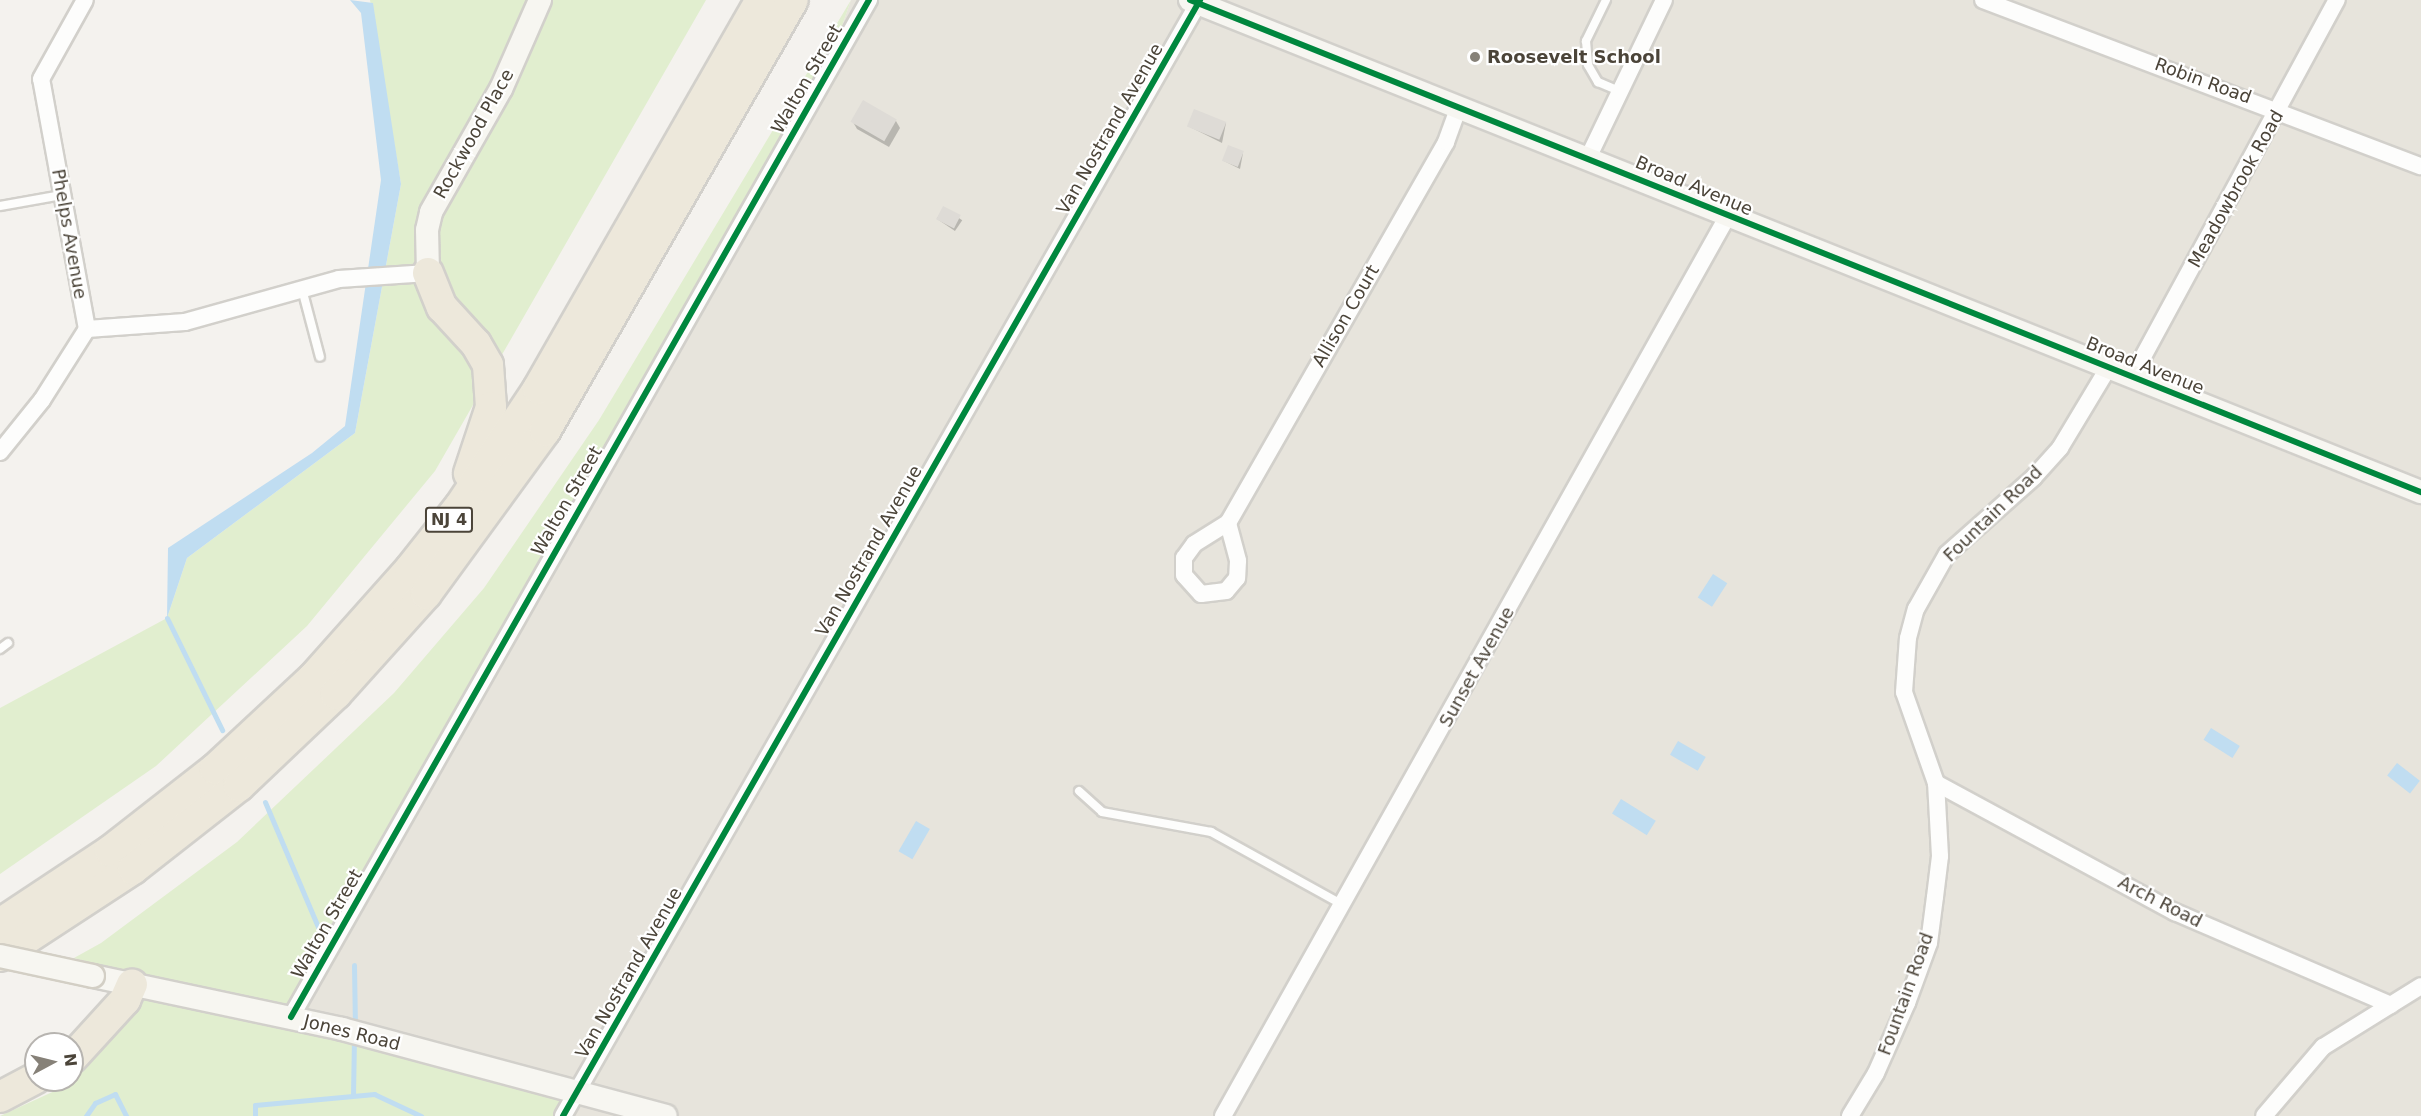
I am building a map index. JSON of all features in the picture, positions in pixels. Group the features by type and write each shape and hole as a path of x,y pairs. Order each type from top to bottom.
{"highway":[{"name":"NJ 4","path":"0,924 137,832 265,724 358,630 460,506 555,360 761,0"},
{"name":"NJ 4","path":"0,956 106,889 221,800 313,717 419,603 488,515 545,431 793,0"},
{"path":"417,273 442,307 483,354 490,378 489,420 460,506"},
{"path":"84,1045 125,1000 132,984"},
{"path":"0,1097 24,1084"}],"street":[{"name":"Phelps Avenue","path":"85,0 41,79 87,329"},
{"name":"Rockwood Place","path":"417,273 431,212 501,89 540,0"},
{"name":"Walton Street","path":"291,1017 869,0"},
{"path":"1588,158 1622,92 1664,0"},
{"name":"Robin Road","path":"1983,0 2280,110 2421,166"},
{"name":"Meadowbrook Road","path":"2132,377 2280,110 2337,0"},
{"name":"Broad Avenue","path":"1196,1 1588,158 1727,217 2421,492"},
{"name":"Van Nostrand Avenue","path":"563,1116 579,1092 1196,1"},
{"name":"Allison Court","path":"1228,523 1446,142 1460,107"},
{"name":"Sunset Avenue","path":"1223,1116 1727,217"},
{"path":"0,452 42,400 87,329 185,322 339,279 417,273"},
{"name":"Fountain Road","path":"1850,1116 1876,1073 1929,943 1940,856 1936,783 1904,692 1908,638 1916,609 1947,554 2034,477 2060,448 2108,368"},
{"name":"Arch Road","path":"1936,783 2175,912 2391,1005"},
{"name":"Jones Road","path":"0,956 342,1029 666,1116"},
{"path":"2264,1116 2323,1047 2421,986"}],"lane":[{"path":"1606,0 1586,41 1588,65 1598,81 1622,92"},
{"path":"0,206 62,195"},
{"path":"303,289 320,357"},
{"path":"0,649 8,644"},
{"path":"1079,791 1102,812 1211,832 1343,905"}],"shaded area":[{"path":"851,0 2421,0 2421,1116 562,1116 284,1023 825,75"}],"green space":[{"path":"370,0 706,0 435,471 307,626 156,766 0,874 0,708 167,618 187,558 355,433 401,184"},
{"path":"851,0 825,75 284,1023 579,1088 562,1116 0,1116 52,1092 84,1092 84,1069 160,981 74,958 101,943 237,842 394,693 484,588 599,420"}],"water":[{"path":"350,0 373,3 401,184 355,433 187,558 167,618 168,548 312,453 345,426 381,180 361,13"},
{"path":"1713,574 1727,583 1712,607 1698,597"},
{"path":"2211,728 2240,746 2232,758 2204,740"},
{"path":"1678,741 1706,757 1698,771 1670,755"},
{"path":"2397,763 2420,781 2410,793 2387,776"},
{"path":"1621,799 1656,821 1647,835 1612,813"},
{"path":"916,821 930,829 912,859 898,851"}],"building":[{"path":"863,100 897,120 884,141 850,122"},
{"path":"1194,109 1226,122 1219,140 1187,127"},
{"path":"1228,145 1244,151 1238,167 1222,161"},
{"path":"943,206 961,215 954,228 936,219"}],"waterway":[{"path":"167,618 222,730"},
{"path":"265,802 318,927"},
{"path":"354,965 355,1028"},
{"path":"353,1095 354,1037"},
{"path":"86,1116 95,1103 115,1094 126,1116"},
{"path":"255,1116 255,1105 374,1094 421,1116"}],"cycle path":[{"path":"291,1017 869,0"},
{"path":"1190,0 2421,492"},
{"path":"563,1116 1200,0"}],"place":[{"name":"Roosevelt School","path":"1475,57"}]}
